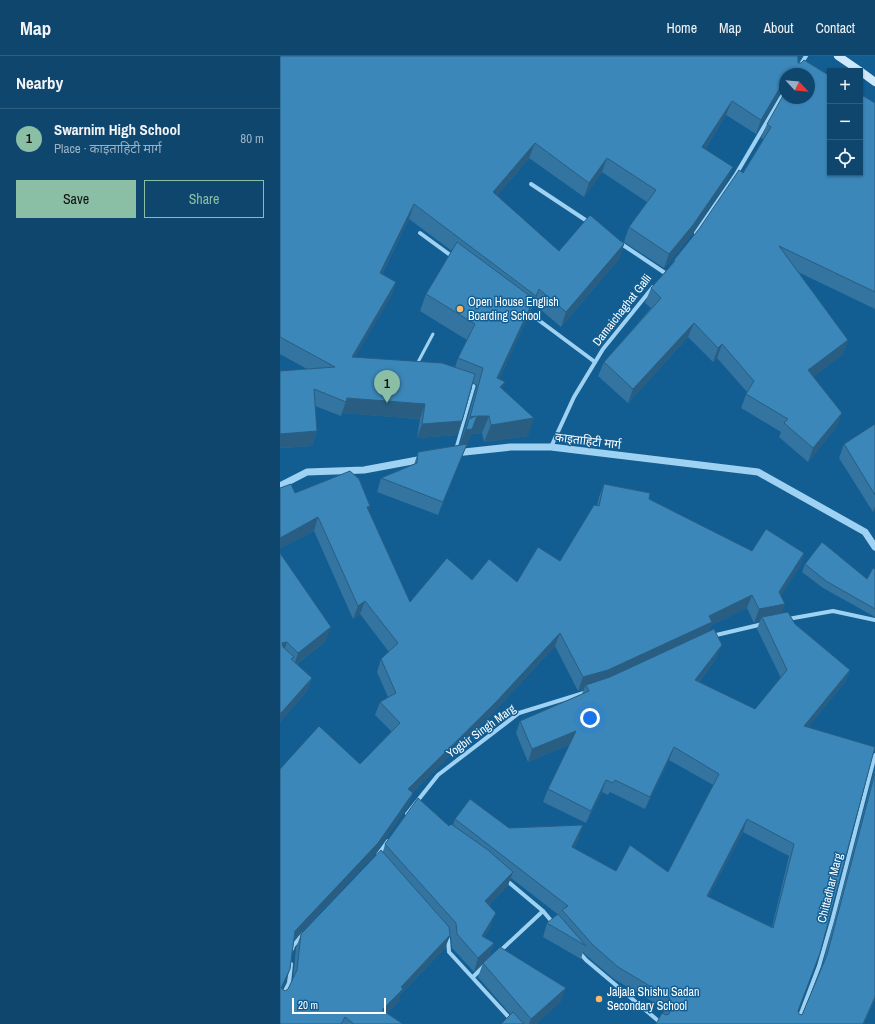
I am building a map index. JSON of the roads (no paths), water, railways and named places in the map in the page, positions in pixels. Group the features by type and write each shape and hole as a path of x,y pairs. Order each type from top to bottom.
{"main road":[{"path":"838,56 856,68"},
{"path":"863,73 875,82"}],"street":[{"path":"799,68 806,56"},
{"path":"695,235 735,176 779,101"},
{"path":"531,184 595,226"},
{"path":"420,233 457,260"},
{"path":"614,239 665,272"},
{"name":"Damaichaghat Galli","path":"660,278 669,267"},
{"name":"Damaichaghat Galli","path":"551,448 574,397 603,349 655,284"},
{"path":"520,307 595,362"},
{"name":"काइताहिटी मार्ग","path":"452,454 511,447 551,448 758,472 865,532 875,547"},
{"path":"280,486 307,472 364,470 431,457"},
{"path":"779,621 833,611 875,620"},
{"path":"706,638 772,622"},
{"name":"Yogbir Singh Marg","path":"405,817 438,775 519,714 590,691"},
{"name":"Chittadhar Marg","path":"797,1024 819,966 875,755"},
{"path":"413,805 419,810"},
{"path":"381,863 376,858 392,834"},
{"path":"502,876 543,911 557,928"},
{"path":"494,956 543,911"},
{"path":"292,953 293,946 308,929"},
{"path":"443,934 448,939 449,952 516,1024"},
{"path":"576,949 586,960 662,1024"},
{"path":"280,1001 289,983 291,961"},
{"path":"472,977 489,962"}],"lane":[{"path":"423,369 415,367 433,334"},
{"path":"452,454 474,386 467,384"}],"place":[{"name":"Open House English Boarding School","path":"460,309"},
{"name":"Swarnim High School","path":"387,403"},
{"name":"Jaljala Shishu Sadan Secondary School","path":"599,999"}]}
